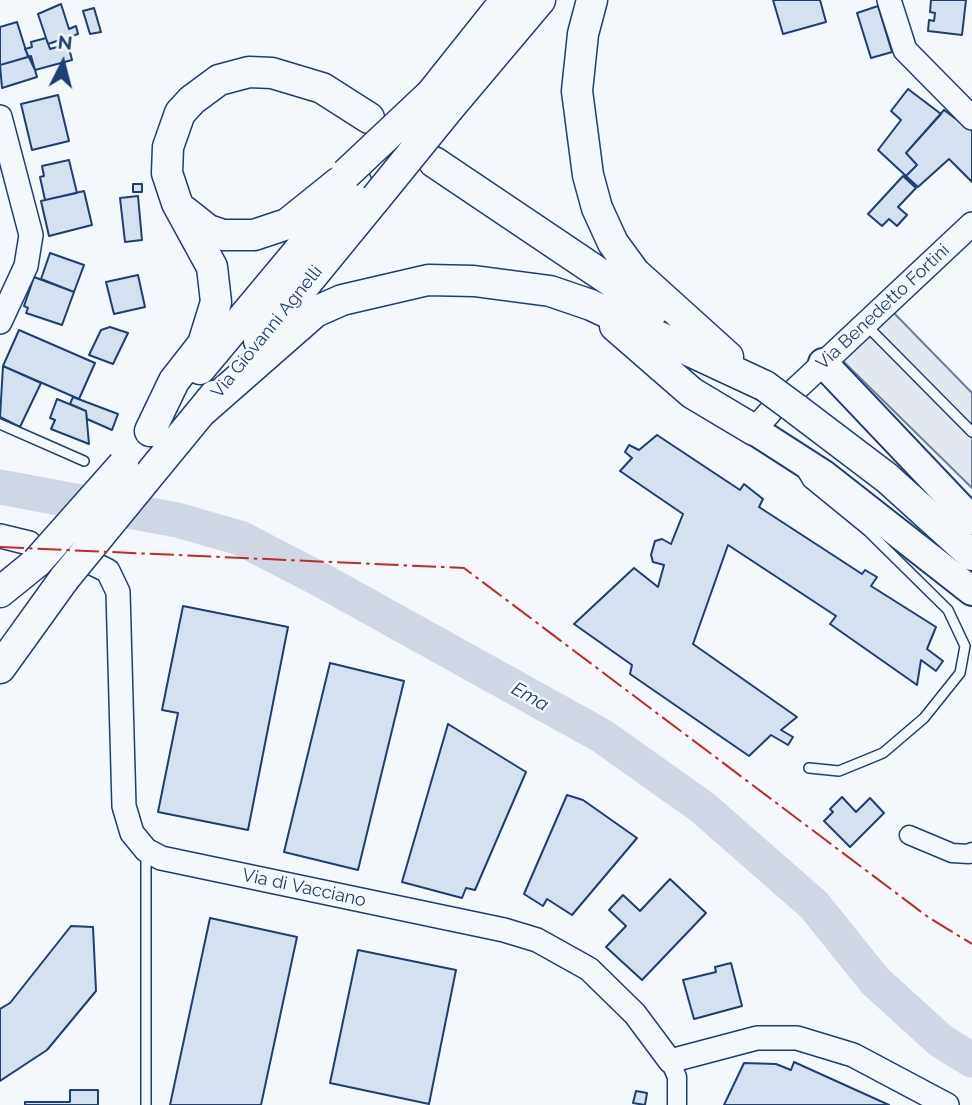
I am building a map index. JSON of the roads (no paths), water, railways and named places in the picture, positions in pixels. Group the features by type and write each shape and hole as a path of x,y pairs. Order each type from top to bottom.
{"highway":[{"path":"440,101 506,0"},
{"path":"177,203 208,230 223,235 254,234 287,224 329,192 360,185 540,0"},
{"path":"592,0 583,34 576,91 588,175 597,208 613,243 635,273 776,405"},
{"path":"150,431 174,381 202,344 216,302 212,267 170,187 166,159 172,131 180,113 192,100 219,80 249,72 272,73 305,80 335,95 369,118"},
{"path":"434,162 725,355"},
{"name":"Via Giovanni Agnelli","path":"0,592 33,552 134,472 201,412 360,185"},
{"name":"Via Giovanni Agnelli","path":"0,668 65,579 134,472 150,431 360,185"},
{"path":"201,412 315,312 342,300 428,280 550,291 591,305 776,405 887,478 972,555"},
{"path":"591,305 692,393 719,410 776,405"}],"main road":[{"path":"823,363 972,520"},
{"path":"776,405 792,455 824,475 972,591"}],"street":[{"path":"889,0 905,50 972,118"},
{"path":"0,117 31,235 26,266 0,322"},
{"name":"Via Benedetto Fortini","path":"776,405 972,224"},
{"path":"0,537 33,552"},
{"path":"94,564 108,571 118,592 124,806 132,833 145,850"},
{"path":"909,835 952,853 972,852"},
{"name":"Via di Vacciano","path":"145,850 160,858 505,930 537,940 589,969 635,1014 670,1061 677,1077 677,1105"},
{"path":"670,1061 757,1038 797,1038 853,1055 947,1105"}],"lane":[{"path":"865,324 972,432"},
{"path":"0,424 84,461"},
{"path":"792,455 808,482 868,531 948,610 965,646 960,673 924,718 884,753 839,771 809,768"},
{"path":"145,850 146,1105"}],"waterway":[{"name":"Ema","path":"0,487 177,520 240,538 323,581 602,736 702,807 814,905 875,981 941,1041 972,1060"}]}
